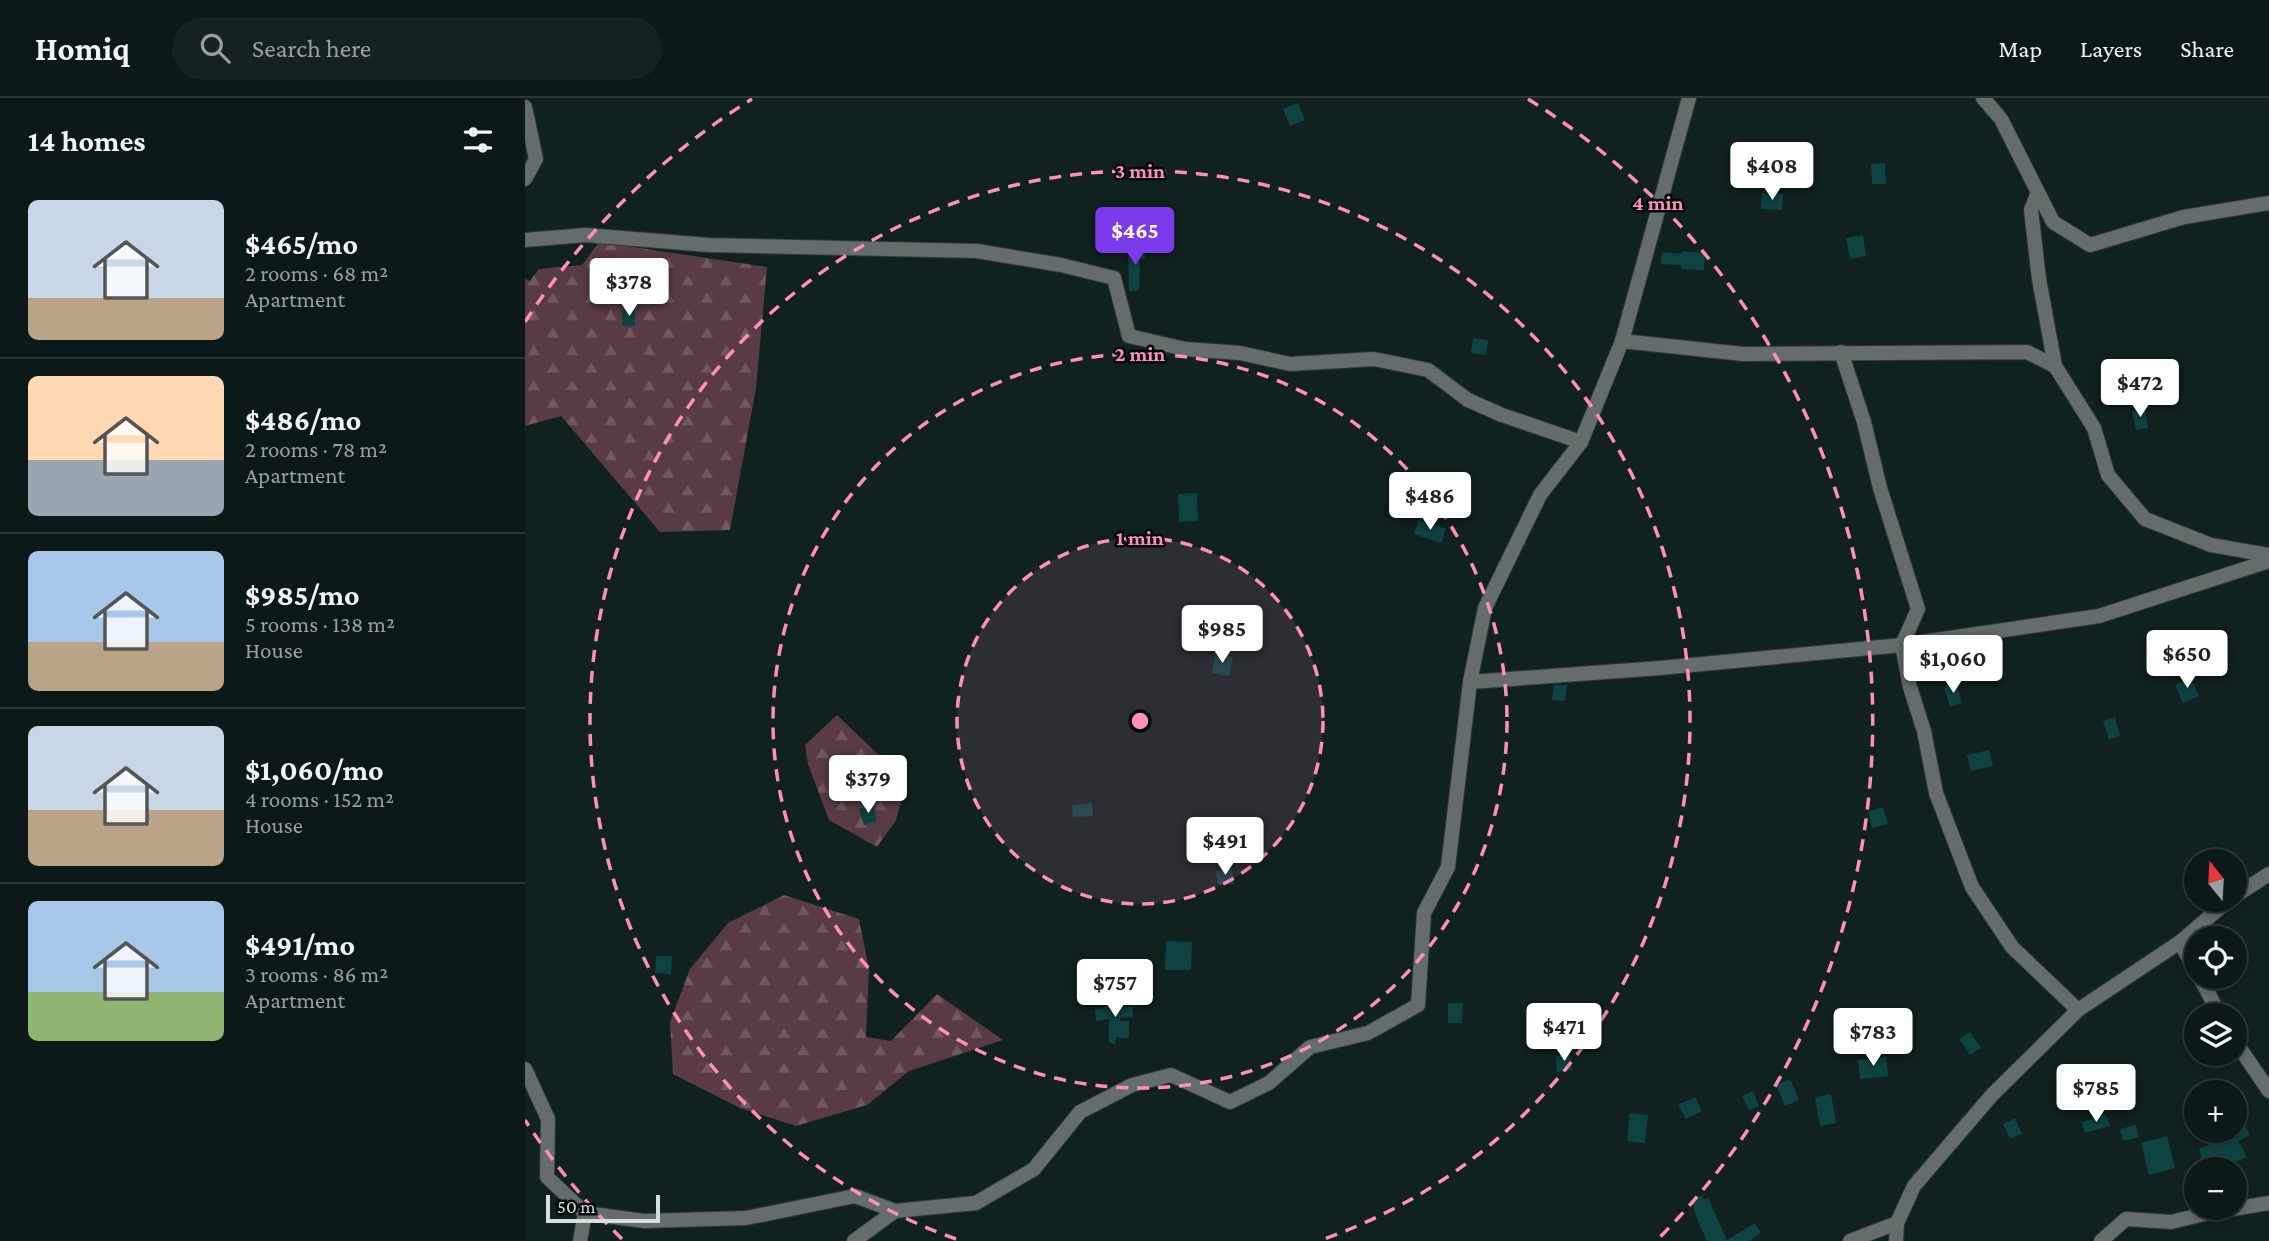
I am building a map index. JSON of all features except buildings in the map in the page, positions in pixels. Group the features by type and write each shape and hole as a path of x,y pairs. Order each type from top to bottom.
{"street":[{"path":"525,1069 548,1119 547,1177 585,1213 644,1221 746,1218 855,1196 895,1211 976,1203 1034,1169 1080,1112 1132,1085 1171,1074 1230,1102 1269,1083 1310,1047 1368,1034 1418,1004 1424,913 1448,867 1470,682 1485,608 1540,495 1581,442 1622,341 1689,98"},
{"path":"1983,98 2001,119 2053,222 2090,245 2183,217 2269,203"},
{"path":"525,107 536,159 525,178"},
{"path":"2038,193 2031,210 2039,279 2055,366 2094,428 2108,475 2145,519 2211,545 2269,555"},
{"path":"525,240 585,235 709,245 977,251 1061,265 1114,278 1129,336 1185,349 1240,353 1290,364 1374,359 1428,370 1468,400 1502,415 1581,442"},
{"path":"1622,341 1743,354 2027,352 2055,366"},
{"path":"1841,352 1864,422 1879,488 1918,609 1902,645 1909,687 1924,731 1936,793 1972,887 2012,947 2078,1010"},
{"path":"1470,682 1660,668 1902,645 2099,616 2269,561"},
{"path":"2247,888 2269,874"},
{"path":"1896,1241 1897,1223 1914,1186 1992,1095 2078,1010 2180,942 2215,912"},
{"path":"2180,942 2184,950"},
{"path":"2247,1059 2269,1091"},
{"path":"2101,1241 2126,1219 2171,1222 2269,1203"},
{"path":"854,1241 895,1211"},
{"path":"580,1241 585,1213"},
{"path":"1850,1241 1897,1223"}],"green space":[{"path":"599,242 767,267 756,388 730,530 660,532 561,416 525,426 525,279 530,281 539,269 582,265"},
{"path":"837,715 907,782 896,820 877,847 829,820 808,764 805,745"},
{"path":"784,895 859,919 869,969 866,1037 891,1041 937,994 1003,1040 909,1071 867,1105 796,1126 740,1108 673,1074 670,1022 690,969 728,923"}]}
